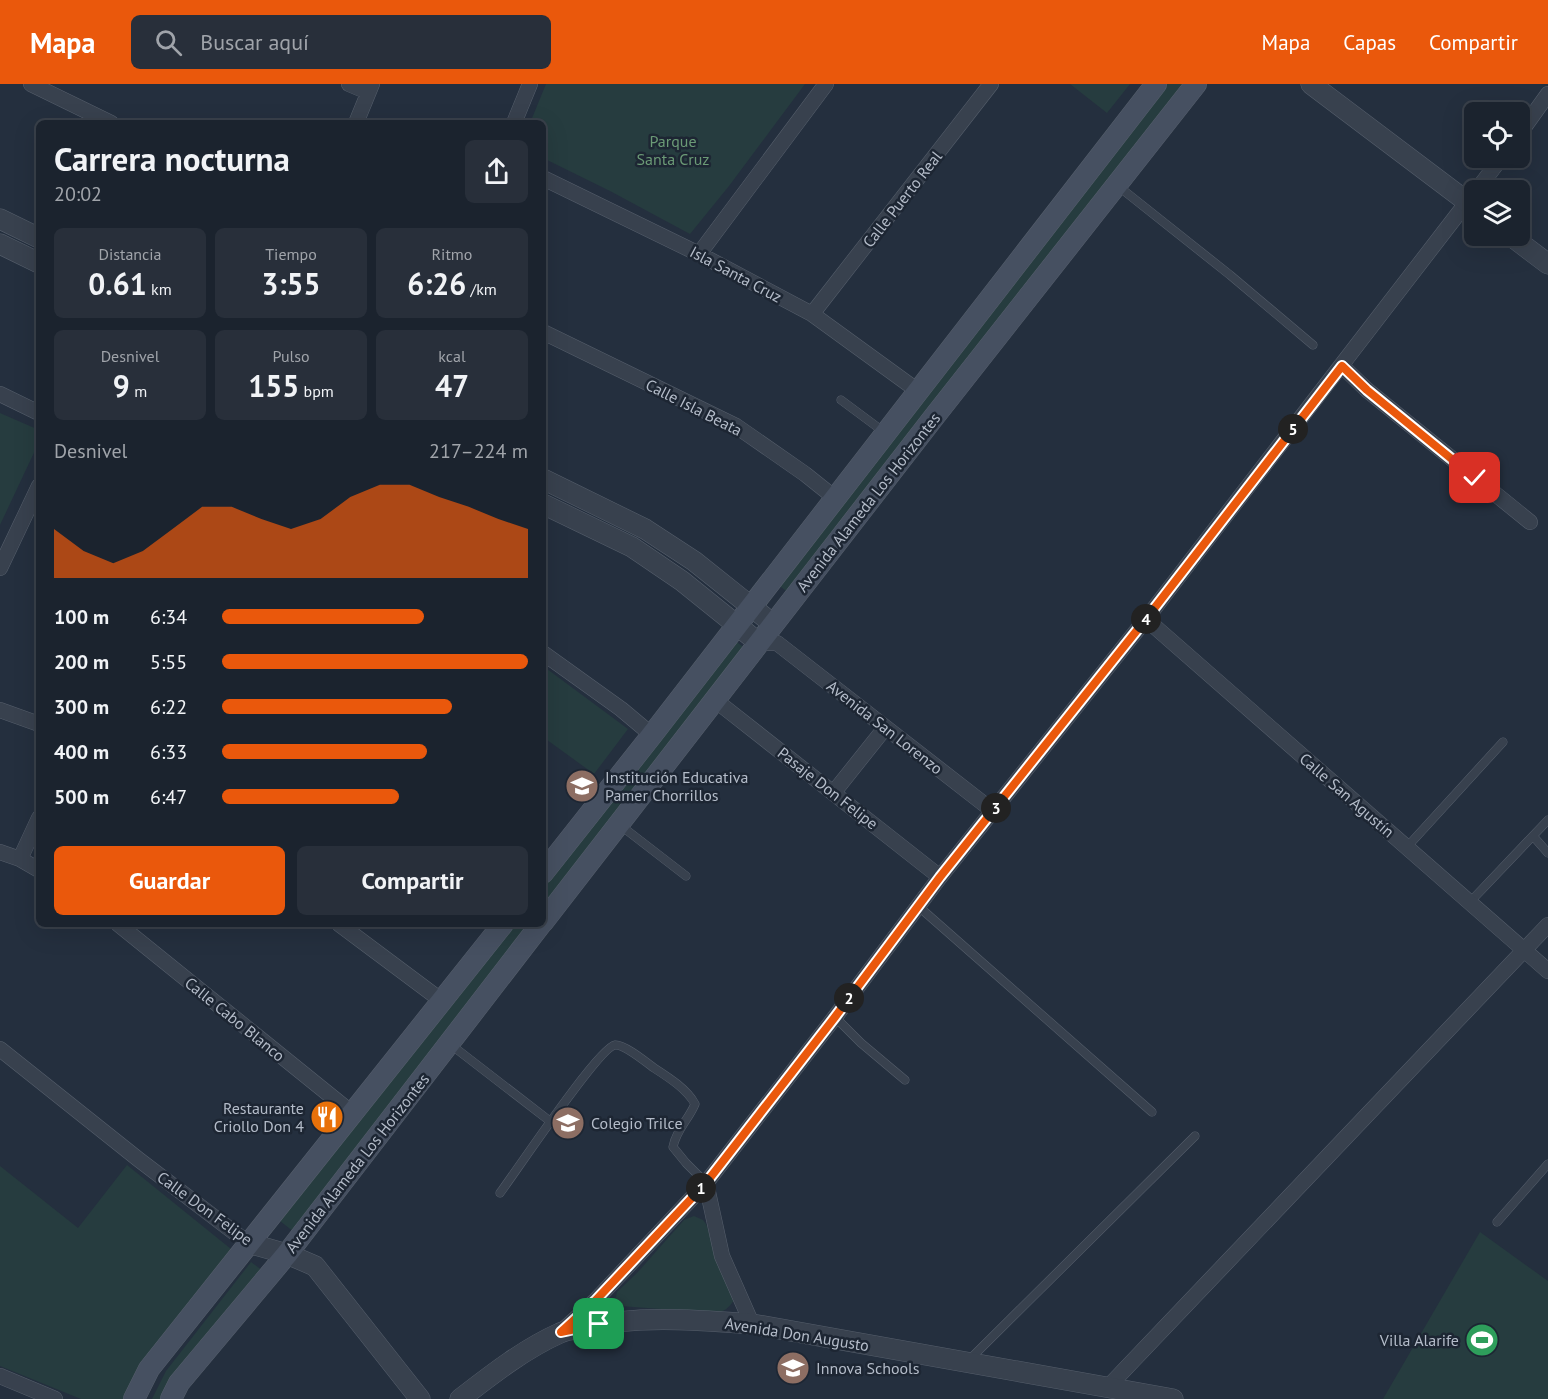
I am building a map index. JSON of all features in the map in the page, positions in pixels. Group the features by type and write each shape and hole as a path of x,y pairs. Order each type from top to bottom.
{"main road":[{"name":"Avenida Alameda Los Horizontes","path":"546,869 752,607 1156,84"},
{"name":"Avenida Alameda Los Horizontes","path":"546,918 715,700 770,637 1196,84"},
{"name":"Avenida Alameda Los Horizontes","path":"134,1399 149,1369 500,927"},
{"name":"Avenida Alameda Los Horizontes","path":"171,1399 179,1383 287,1254 539,927"}],"street":[{"path":"31,84 105,120"},
{"path":"349,84 370,88 357,120"},
{"path":"515,120 530,84"},
{"path":"699,254 826,84"},
{"name":"Calle Puerto Real","path":"812,314 991,84"},
{"path":"1311,84 1464,192"},
{"path":"1530,119 1548,94"},
{"name":"Isla Santa Cruz","path":"546,179 699,254 812,314 918,391"},
{"path":"561,1332 595,1301 706,1183 940,877 1146,619 1464,210"},
{"path":"0,219 36,237"},
{"path":"0,244 36,262"},
{"path":"1524,246 1548,264"},
{"name":"Calle Isla Beata","path":"546,333 736,426 806,474 836,498"},
{"path":"1342,366 1367,390 1530,522"},
{"path":"0,394 36,412"},
{"path":"546,480 645,529 694,561 752,607 770,637"},
{"path":"1,565 36,492"},
{"path":"546,505 632,547 682,581 737,625 770,637"},
{"name":"Calle San Agustín","path":"1146,619 1548,971"},
{"name":"Avenida San Lorenzo","path":"770,637 993,811"},
{"path":"546,655 652,735"},
{"name":"Pasaje Don Felipe","path":"715,700 940,877"},
{"path":"0,710 36,723"},
{"path":"834,792 885,728"},
{"path":"20,859 36,824"},
{"path":"0,852 20,859 36,868"},
{"path":"1107,1388 1548,925"},
{"name":"Calle Cabo Blanco","path":"127,927 352,1113"},
{"path":"343,927 442,1001"},
{"name":"Calle Don Felipe","path":"0,1049 248,1243 287,1254 315,1266 420,1399"},
{"path":"706,1183 723,1256 752,1324"},
{"name":"Avenida Don Augusto","path":"460,1399 502,1367 561,1332 599,1324 632,1321 704,1321 752,1324 1173,1399"},
{"path":"0,1376 55,1399"}],"lane":[{"path":"1117,185 1313,345"},
{"path":"841,400 885,433"},
{"path":"1407,847 1503,742"},
{"path":"1470,902 1548,820"},
{"path":"619,824 686,876"},
{"path":"1533,836 1548,853"},
{"path":"918,906 1152,1112"},
{"path":"835,1017 861,1043 905,1080"},
{"path":"449,1044 551,1122"},
{"path":"500,1193 605,1050 614,1045 622,1046 691,1096 695,1104 674,1137 673,1147 706,1183"},
{"path":"967,1362 1195,1136"},
{"path":"1497,1222 1548,1164"}],"green space":[{"name":"Parque Santa Cruz","path":"546,84 805,84 690,234 546,159 546,120 531,120"},
{"path":"1070,84 1130,84 1107,113"},
{"path":"1164,84 1185,84 790,594 777,584"},
{"path":"0,413 36,429 36,448 0,525"},
{"path":"733,639 747,650 546,908 546,880"},
{"path":"546,668 628,729 594,774 546,739"},
{"path":"510,927 532,927 294,1232 280,1221"},
{"path":"127,1165 231,1249 124,1399 81,1399 0,1366 0,1166 78,1228"},
{"path":"694,1216 706,1224 734,1300 730,1305 724,1311 715,1313 620,1306 615,1301 617,1292 684,1220"},
{"name":"Villa Alarife","path":"1480,1232 1548,1281 1548,1399 1383,1399"},
{"path":"251,1262 262,1270 166,1399 152,1399 166,1371"}],"place":[{"name":"Institución Educativa Pamer Chorrillos","path":"582,786"},
{"name":"Restaurante Criollo Don 4","path":"327,1117"},
{"name":"Colegio Trilce","path":"568,1123"},
{"name":"Villa Alarife","path":"1482,1340"},
{"name":"Innova Schools","path":"793,1368"}],"route":[{"path":"599,1324 561,1332 595,1301 706,1183 940,877 1146,619 1342,366 1367,390 1475,478"}]}
